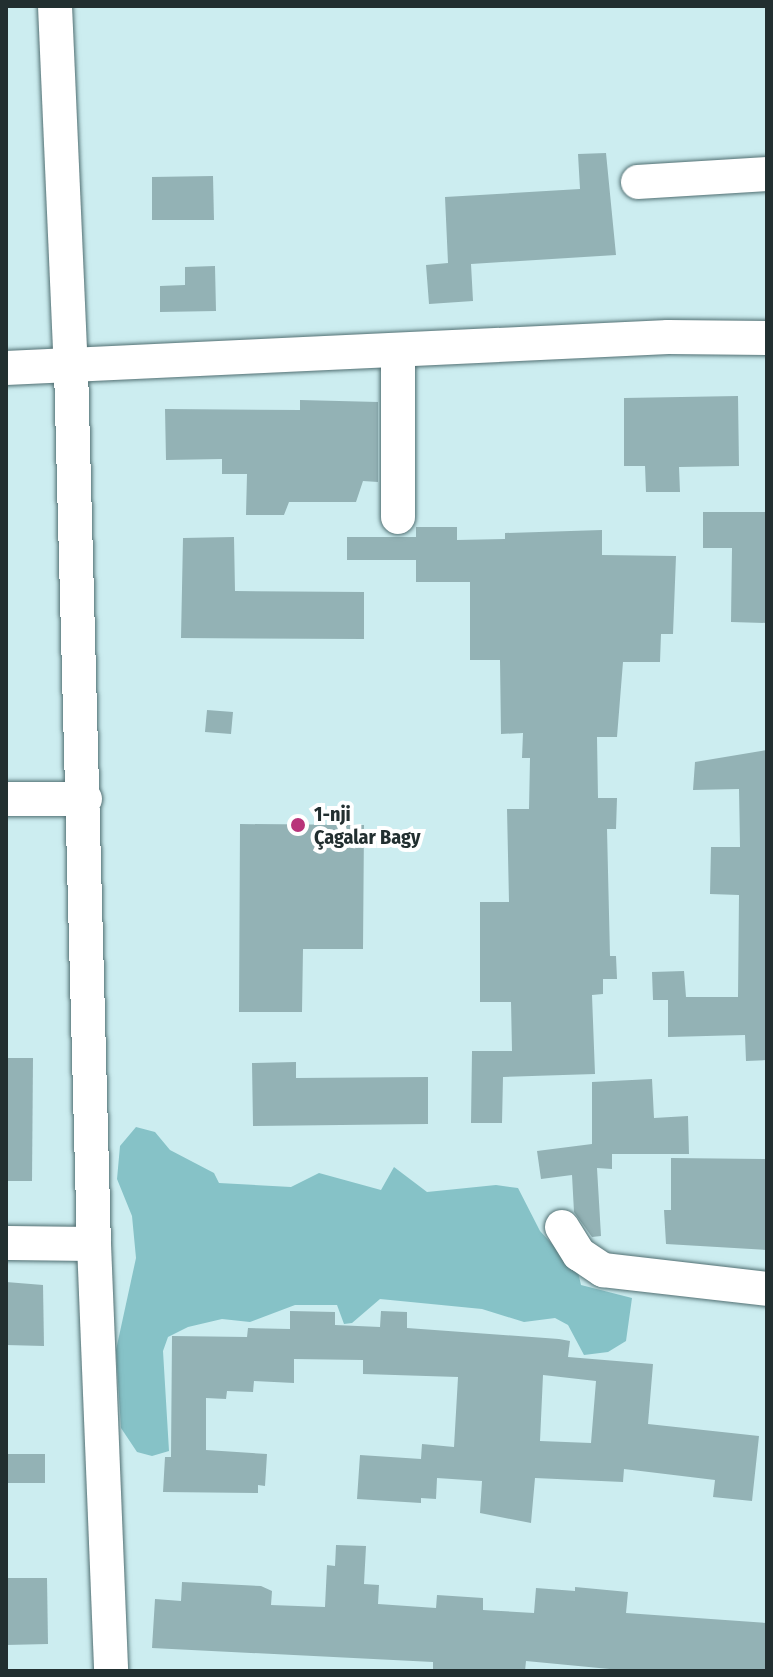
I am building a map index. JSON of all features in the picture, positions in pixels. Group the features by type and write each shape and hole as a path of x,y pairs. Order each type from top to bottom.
{"street":[{"path":"55,6 71,368 85,799 94,1244 111,1671"},
{"path":"638,182 767,174"},
{"path":"6,368 71,368 668,337 767,338"},
{"path":"398,351 398,517"},
{"path":"6,799 85,799"},
{"path":"562,1227 579,1254 603,1270 767,1289"},
{"path":"6,1243 94,1244"}],"shaded area":[{"path":"136,1127 155,1132 170,1150 214,1173 219,1183 291,1187 319,1173 381,1190 394,1167 427,1192 496,1185 518,1188 540,1231 578,1272 581,1285 632,1298 626,1341 608,1352 584,1355 568,1325 555,1318 524,1322 482,1309 380,1299 352,1323 344,1324 337,1305 295,1305 250,1322 222,1319 188,1327 168,1337 163,1351 169,1451 152,1456 137,1452 121,1428 116,1350 136,1258 132,1216 117,1179 120,1146"}],"building":[{"path":"606,153 616,255 471,264 473,301 429,304 426,265 448,263 445,197 580,189 578,154"},
{"path":"213,176 214,220 152,220 152,177"},
{"path":"215,266 216,311 160,312 160,286 185,285 185,267"},
{"path":"738,396 739,466 679,467 680,492 646,492 645,466 624,466 624,398"},
{"path":"300,400 378,402 378,482 363,481 356,502 289,502 284,515 246,515 247,474 222,474 222,459 166,460 165,409 300,410"},
{"path":"703,512 767,512 767,623 731,622 732,548 703,548"},
{"path":"416,527 457,527 457,540 505,539 505,533 602,530 602,555 676,556 673,634 661,634 660,662 623,662 617,737 597,737 598,798 617,798 616,829 607,829 610,956 616,956 617,979 603,979 603,994 592,995 595,1074 503,1077 502,1123 471,1123 472,1051 512,1051 511,1002 480,1002 480,902 509,902 507,809 529,809 530,758 522,758 523,733 501,734 500,660 470,660 470,582 416,582 416,560 347,560 347,537 416,537"},
{"path":"234,537 235,591 364,592 364,639 181,638 183,538"},
{"path":"207,710 233,712 231,734 205,732"},
{"path":"767,750 767,1060 746,1061 745,1035 668,1037 668,1000 653,1000 652,972 684,971 686,997 738,997 739,895 710,894 711,847 740,847 739,789 693,790 695,762"},
{"path":"240,824 364,825 363,949 303,949 302,1012 239,1012"},
{"path":"6,1058 33,1058 32,1181 6,1181"},
{"path":"296,1062 296,1078 428,1077 428,1124 253,1126 252,1063"},
{"path":"652,1079 654,1118 688,1116 689,1154 612,1154 612,1169 597,1168 601,1236 592,1237 574,1212 572,1175 541,1179 537,1151 592,1144 592,1082"},
{"path":"671,1158 767,1159 767,1250 666,1244 664,1210 671,1210"},
{"path":"6,1282 43,1285 44,1346 6,1345"},
{"path":"290,1311 335,1312 335,1325 380,1327 381,1311 407,1312 407,1328 559,1339 570,1341 568,1357 653,1364 648,1424 759,1436 752,1501 713,1497 715,1480 624,1469 623,1482 535,1478 531,1523 480,1513 482,1481 437,1478 436,1499 421,1498 421,1503 357,1499 360,1455 421,1459 422,1444 454,1447 458,1377 363,1374 363,1360 294,1359 294,1383 254,1381 253,1392 227,1391 226,1399 206,1398 206,1450 267,1454 265,1486 258,1485 258,1493 163,1492 165,1457 171,1457 172,1336 247,1337 248,1328 290,1329","holes":["543,1375 596,1381 591,1443 540,1441"]},
{"path":"6,1454 45,1454 45,1483 6,1483"},
{"path":"336,1545 366,1546 364,1584 379,1585 378,1604 436,1608 437,1595 483,1598 483,1610 534,1613 536,1588 575,1591 575,1587 628,1592 626,1613 767,1623 767,1671 620,1670 526,1661 525,1671 458,1671 433,1670 433,1662 152,1648 155,1599 181,1601 182,1582 261,1586 272,1591 271,1605 325,1607 327,1565 335,1566"},
{"path":"6,1578 47,1578 48,1644 6,1645"}],"place":[{"name":"1-nji Çagalar Bagy","path":"298,825"}]}
